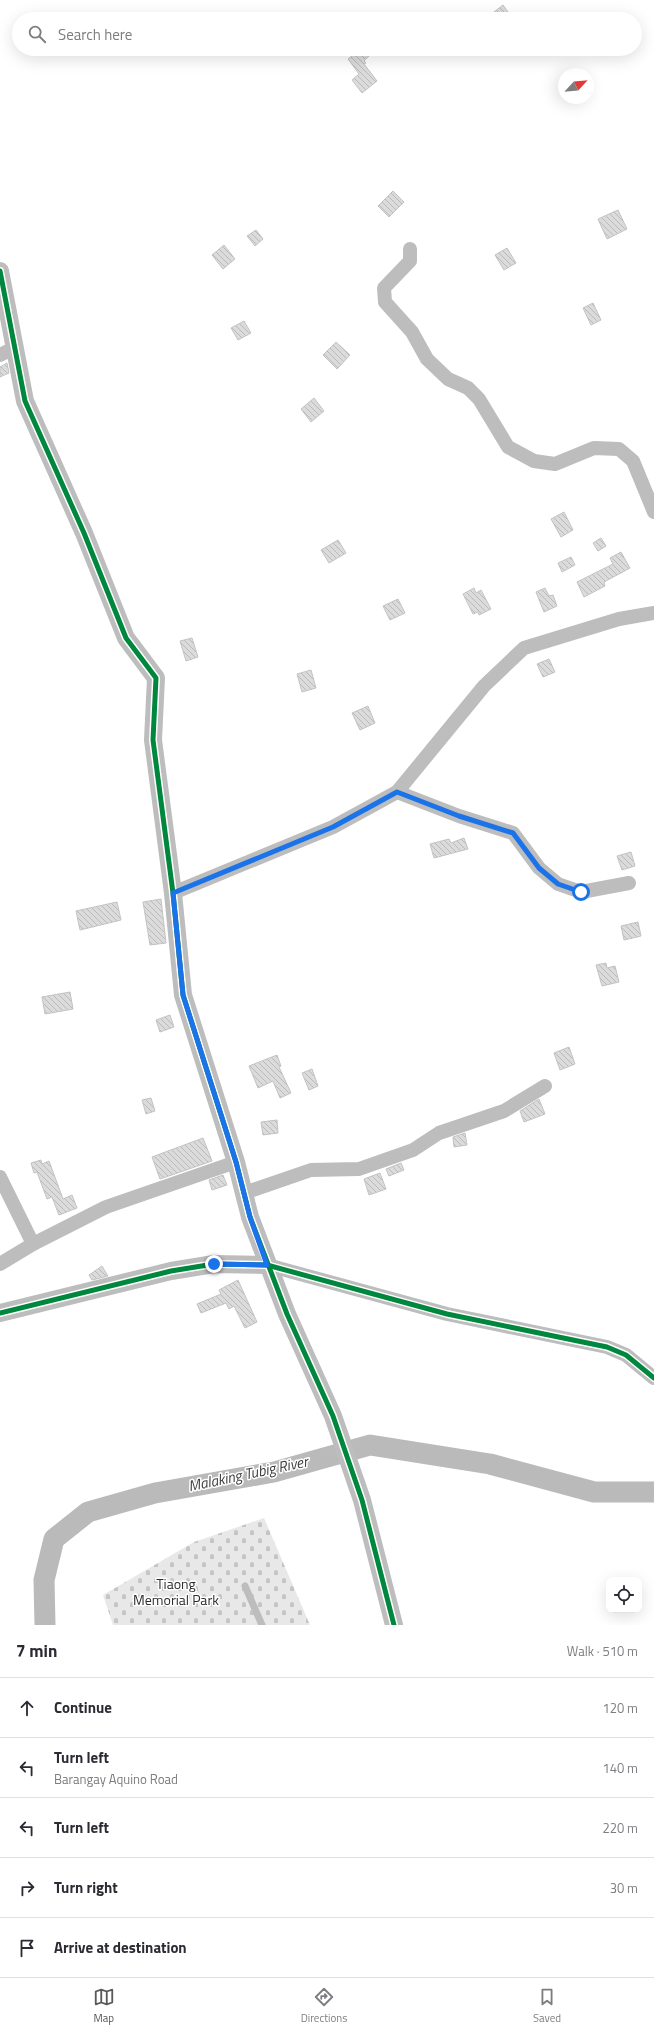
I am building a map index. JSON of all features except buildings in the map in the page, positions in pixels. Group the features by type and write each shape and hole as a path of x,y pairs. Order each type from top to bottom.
{"street":[{"path":"410,249 410,261 384,288 385,302 412,332 427,359 448,379 468,388 479,399 508,447 534,460 555,464 594,448 618,448 633,461 654,512"},
{"path":"0,272 7,352 25,401 84,533 126,638 156,678 153,740 173,893 183,995 267,1265 287,1314 333,1416 362,1500 394,1625"},
{"path":"173,893 333,827 397,792 484,686 524,648 619,619 654,613"},
{"path":"397,792 459,816 513,833 539,868 558,884 581,892 629,883"},
{"path":"244,1193 311,1170 359,1169 413,1150 439,1133 504,1111 545,1086"},
{"path":"0,1264 33,1244 106,1207 236,1162"},
{"path":"0,1176 33,1244"},
{"path":"0,1313 171,1270 214,1264 267,1265 447,1314 607,1347 626,1355 654,1378"}],"lane":[{"path":"245,1586 262,1625"}],"green space":[{"name":"Tiaong Memorial Park","path":"264,1518 310,1625 113,1625 103,1595 194,1542"}],"waterway":[{"name":"Malaking Tubig River","path":"45,1625 44,1580 54,1539 88,1512 155,1493 274,1472 370,1445 490,1464 594,1492 654,1492"}],"cycle path":[{"path":"0,271 25,401 84,533 126,638 156,678 153,740 173,893 183,995 236,1162 250,1217 287,1314 333,1416 362,1500 394,1625"},
{"path":"0,1313 171,1271 214,1264 267,1265 447,1314 607,1347 626,1355 654,1378"}],"route":[{"path":"214,1264 267,1265 250,1217 236,1162 183,995 173,893 333,827 397,792 459,816 513,833 539,868 558,884 581,892"}]}
